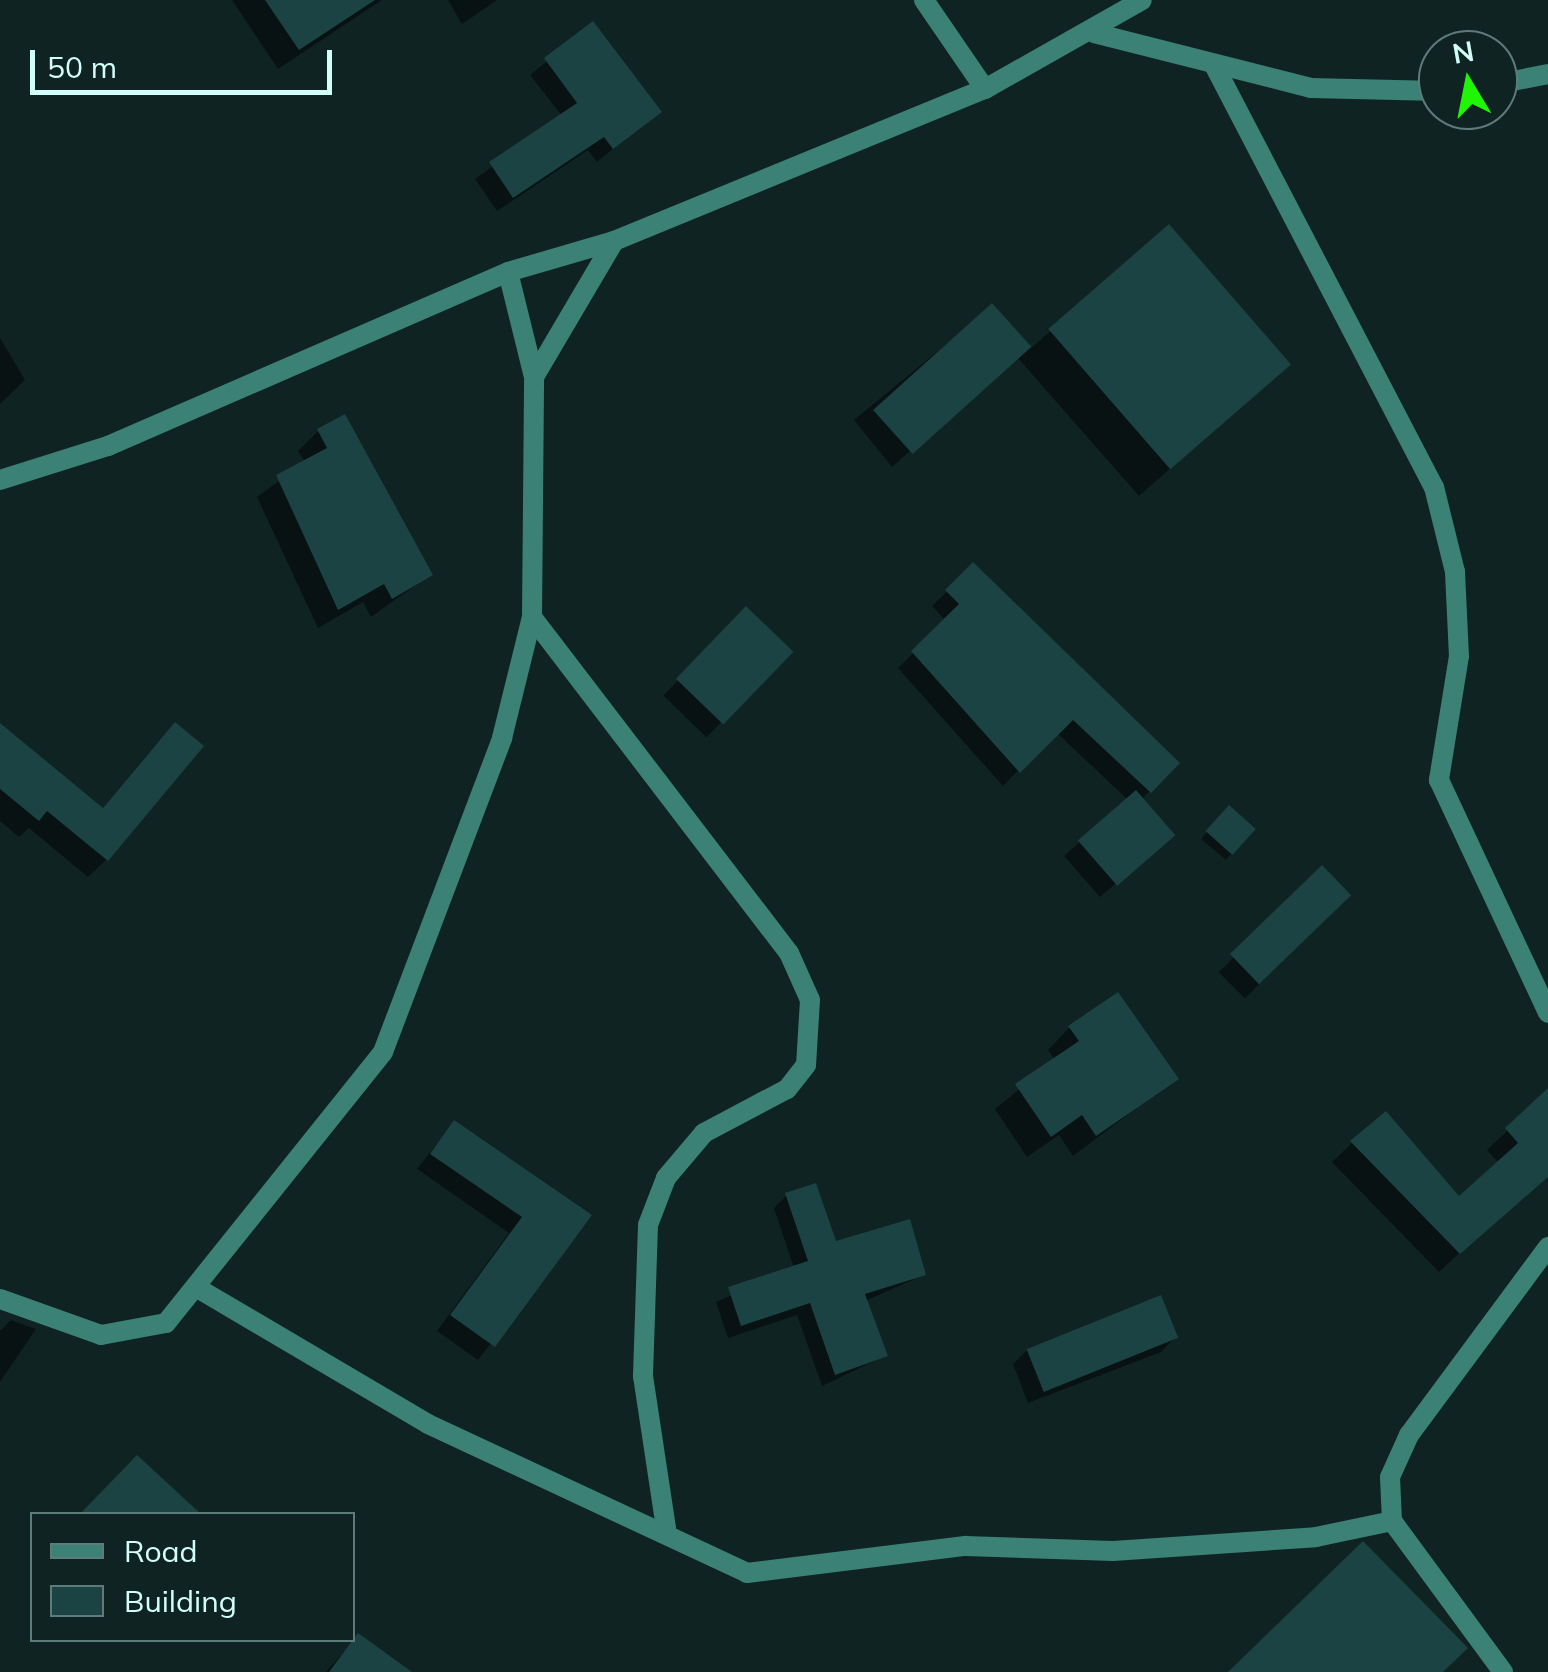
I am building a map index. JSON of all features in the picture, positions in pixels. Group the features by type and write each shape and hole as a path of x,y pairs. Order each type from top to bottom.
{"street":[{"path":"924,0 985,88"},
{"path":"0,480 108,446 508,272 614,241 985,88 1094,33 1142,0"},
{"path":"1094,33 1311,88 1418,91"},
{"path":"1214,65 1434,488 1455,572 1459,656 1439,780 1548,1013"},
{"path":"1518,80 1548,74"},
{"path":"534,377 614,241"},
{"path":"0,1299 102,1334 136,1334 166,1323 199,1289 384,1052 502,738 532,617 534,377 508,272"},
{"path":"532,617 777,937 810,1000 806,1065 786,1090 704,1133 666,1178 648,1224 643,1376 666,1528"},
{"path":"1503,1672 1392,1521 1390,1477 1409,1435 1548,1247"},
{"path":"199,1289 428,1424 666,1528 747,1572 965,1546 1113,1551 1316,1537 1392,1521"}],"building":[{"path":"265,0 375,0 299,50"},
{"path":"593,21 662,112 613,149 604,137 513,198 489,162 577,103 544,58"},
{"path":"1169,224 1291,364 1170,469 1048,329"},
{"path":"992,303 1031,347 913,454 873,410"},
{"path":"345,414 433,575 392,599 384,584 338,610 276,475 327,448 317,429"},
{"path":"973,562 1180,763 1151,793 1073,720 1020,773 911,651 959,604 945,590"},
{"path":"746,606 793,652 723,725 676,679"},
{"path":"175,722 204,746 108,861 47,811 39,821 0,789 0,723 103,808"},
{"path":"1136,790 1175,835 1117,886 1078,841"},
{"path":"1229,805 1256,829 1232,855 1206,831"},
{"path":"1322,865 1351,895 1259,984 1230,954"},
{"path":"1118,992 1179,1079 1096,1136 1082,1115 1051,1137 1015,1084 1079,1041 1068,1026"},
{"path":"1548,1088 1548,1177 1460,1254 1350,1141 1386,1111 1459,1196 1518,1143 1505,1128"},
{"path":"454,1120 592,1215 495,1347 450,1315 522,1217 430,1154"},
{"path":"816,1183 836,1241 910,1219 926,1275 865,1294 888,1356 835,1375 810,1303 741,1326 728,1287 808,1261 785,1193"},
{"path":"1161,1295 1178,1338 1044,1392 1027,1349"},
{"path":"137,1455 199,1512 82,1512"},
{"path":"1363,1541 1468,1648 1443,1672 1228,1672"},
{"path":"358,1633 412,1672 329,1672"}]}
